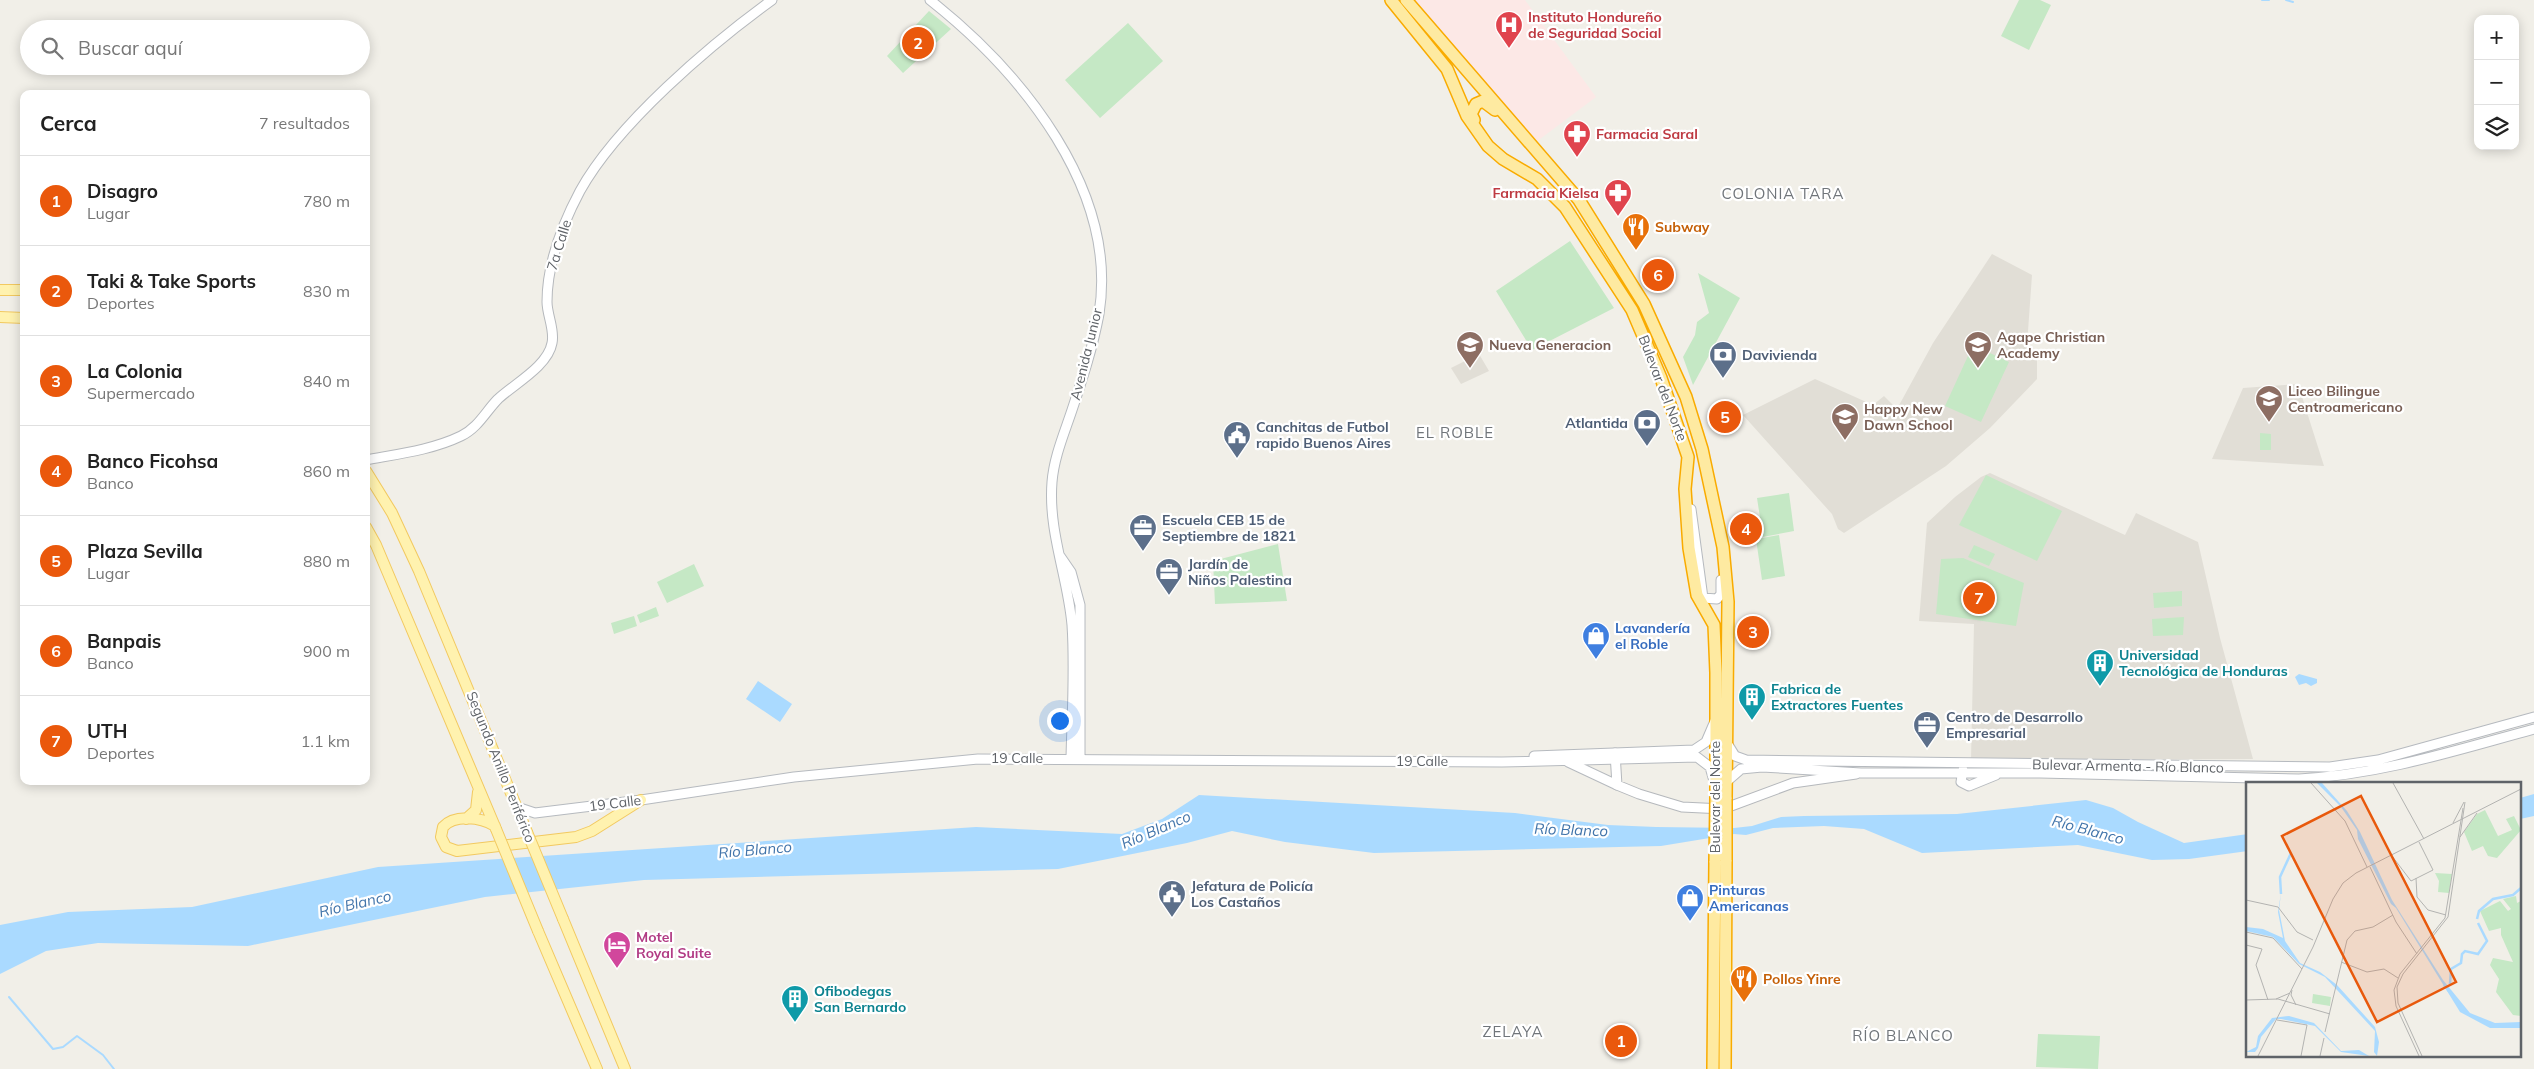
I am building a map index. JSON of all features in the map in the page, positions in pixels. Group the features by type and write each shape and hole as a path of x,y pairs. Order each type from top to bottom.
{"highway":[{"name":"Bulevar del Norte","path":"1391,0 1447,69 1467,116 1488,146 1504,159 1537,179 1565,208 1632,310 1660,378 1688,457 1685,489 1687,528 1697,595 1714,625 1715,720 1721,784 1725,1069"},
{"name":"Bulevar del Norte","path":"1406,0 1579,200 1644,304 1686,397 1702,449 1723,547 1728,602 1726,740 1721,784"},
{"path":"1565,208 1558,195 1536,173 1492,143 1473,120 1471,114 1474,106 1483,101 1488,103 1510,123 1548,167 1587,215 1654,325"},
{"name":"Bulevar del Norte","path":"1713,1069 1721,861"}],"main road":[{"name":"7a Calle","path":"370,459 418,450 462,436 479,422 498,400 524,380 544,358 549,352 553,339 547,305 547,287 566,219 581,190 599,163 649,107 712,47 772,0"},
{"name":"Avenida Junior","path":"930,0 965,28 1024,90 1050,126 1068,160 1093,221 1101,267 1099,314 1078,393 1054,466 1051,511 1072,624 1076,758"},
{"path":"1,290 20,290"},
{"path":"1,316 20,318"},
{"path":"1688,457 1690,499 1701,590 1703,598 1713,600 1721,594 1722,584 1702,449"},
{"name":"Segundo Anillo Periférico","path":"370,477 392,513 419,571 625,1069"},
{"name":"Segundo Anillo Periférico","path":"370,534 597,1069"},
{"name":"Bulevar Armenta - Río Blanco","path":"1741,764 1850,762 2245,767 2345,766 2378,760 2534,717"},
{"name":"19 Calle","path":"517,807 536,813 641,800 794,777 932,761 978,758 1566,761 1694,750 1706,742 1715,720"},
{"path":"2498,726 2504,730 2534,722"},
{"name":"Bulevar Armenta - Río Blanco","path":"1741,764 1861,773 2299,779 2352,775 2406,765 2534,729"},
{"path":"1721,784 1741,764 1732,753 1726,740"},
{"name":"19 Calle","path":"1502,762 1533,756 1697,757 1710,767 1721,784"},
{"path":"1614,756 1617,785"},
{"path":"1566,761 1639,794 1682,807 1723,809 1808,780 1861,773"},
{"path":"1786,786 1794,768 1842,767 1850,762"},
{"path":"1961,774 1963,769 1969,767 2025,768 2035,765"},
{"path":"2178,776 2196,771 2242,771 2245,767"},
{"path":"466,819 478,807 477,785"},
{"path":"495,827 485,820 452,820 443,827 441,837 446,847 461,851 576,837 592,831 641,800"},
{"path":"526,830 536,813"}],"shaded area":[{"name":"Instituto Hondureño de Seguridad Social","path":"1415,0 1525,0 1596,97 1536,142"},
{"path":"1992,254 2032,275 2027,345 2029,355 2037,359 2037,379 1990,428 1946,466 1844,533 1838,529 1832,514 1743,415 1815,379 1873,405 1884,396 1897,409 1933,343"},
{"name":"Nueva Generacion","path":"1479,354 1489,371 1461,384 1451,368"},
{"name":"Liceo Bilingue Centroamericano","path":"2298,384 2324,466 2212,459 2243,388"},
{"path":"1990,473 2125,535 2136,513 2198,542 2220,638 2253,759 1971,760 1974,624 1919,621 1927,523 1955,497 1981,477"}],"green space":[{"path":"2019,0 2040,0 2051,5 2029,50 2001,36"},
{"path":"929,11 951,29 903,73 887,56"},
{"path":"1128,23 1163,61 1100,118 1065,80"},
{"path":"1570,241 1614,308 1532,350 1496,291"},
{"path":"1698,273 1740,298 1693,385 1683,357 1695,335 1697,322 1709,313"},
{"path":"1973,345 2009,362 1981,422 1945,406"},
{"path":"2260,433 2271,434 2271,450 2260,450"},
{"path":"1986,475 2062,511 2037,561 1959,525"},
{"path":"1789,493 1794,531 1763,537 1757,498"},
{"path":"1779,535 1785,576 1762,580 1756,539"},
{"path":"1278,544 1287,601 1215,604 1213,561"},
{"path":"1974,545 1995,554 1989,566 1968,557"},
{"path":"1963,558 2024,583 2016,626 1936,614 1941,559"},
{"path":"694,564 704,586 667,603 657,582"},
{"path":"2182,591 2182,606 2154,608 2153,593"},
{"path":"656,607 659,616 640,623 637,615"},
{"path":"634,616 637,626 614,634 611,623"},
{"path":"2184,617 2183,635 2153,636 2152,619"},
{"path":"2038,1034 2100,1036 2098,1069 2036,1067"}],"water":[{"path":"2299,674 2317,679 2317,683 2311,686 2306,683 2299,685 2295,677"},
{"path":"758,681 792,704 780,722 746,699"},
{"path":"2534,794 2534,816 2522,819 2522,797"},
{"name":"Río Blanco","path":"1199,795 1515,813 1608,825 1734,828 1752,826 1781,817 1957,814 2086,800 2113,808 2138,822 2184,843 2246,834 2246,851 2189,859 2152,860 2078,845 1922,853 1864,829 1824,826 1773,828 1746,835 1734,834 1661,846 1374,853 1285,842 1232,831 1187,843 1058,869 644,880 485,897 248,946 98,943 46,951 0,974 0,925 68,912 192,907 378,867 976,827 1122,834 1162,819"}],"waterway":[{"path":"2262,0 2269,0"},
{"path":"2286,0 2293,2"},
{"path":"9,997 53,1049 63,1047 77,1036 103,1055 114,1069"}],"place":[{"name":"Taki & Take Sports","path":"918,43"},
{"name":"Instituto Hondureño de Seguridad Social","path":"1509,49"},
{"name":"Farmacia Saral","path":"1577,158"},
{"name":"Farmacia Kielsa","path":"1618,217"},
{"name":"Subway","path":"1636,251"},
{"name":"Banpais","path":"1658,275"},
{"name":"Nueva Generacion","path":"1470,369"},
{"name":"Agape Christian Academy","path":"1978,369"},
{"name":"Davivienda","path":"1723,379"},
{"name":"Plaza Sevilla","path":"1725,417"},
{"name":"Liceo Bilingue Centroamericano","path":"2269,423"},
{"name":"Happy New Dawn School","path":"1845,441"},
{"name":"Atlantida","path":"1647,447"},
{"name":"Canchitas de Futbol rapido Buenos Aires","path":"1237,459"},
{"name":"Banco Ficohsa","path":"1746,529"},
{"name":"Escuela CEB 15 de Septiembre de 1821","path":"1143,552"},
{"name":"Jardín de Niños Palestina","path":"1169,596"},
{"name":"UTH","path":"1979,598"},
{"name":"La Colonia","path":"1753,632"},
{"name":"Lavandería el Roble","path":"1596,660"},
{"name":"Universidad Tecnológica de Honduras","path":"2100,687"},
{"name":"Fabrica de Extractores Fuentes","path":"1752,721"},
{"name":"Centro de Desarrollo Empresarial","path":"1927,749"},
{"name":"Jefatura de Policía Los Castaños","path":"1172,918"},
{"name":"Pinturas Americanas","path":"1690,922"},
{"name":"Motel Royal Suite","path":"617,969"},
{"name":"Pollos Yinre","path":"1744,1003"},
{"name":"Ofibodegas San Bernardo","path":"795,1023"},
{"name":"Disagro","path":"1621,1041"}],"district":[{"name":"COLONIA TARA","path":"1783,194"},
{"name":"EL ROBLE","path":"1455,433"},
{"name":"ZELAYA","path":"1513,1032"},
{"name":"RÍO BLANCO","path":"1903,1036"}]}
